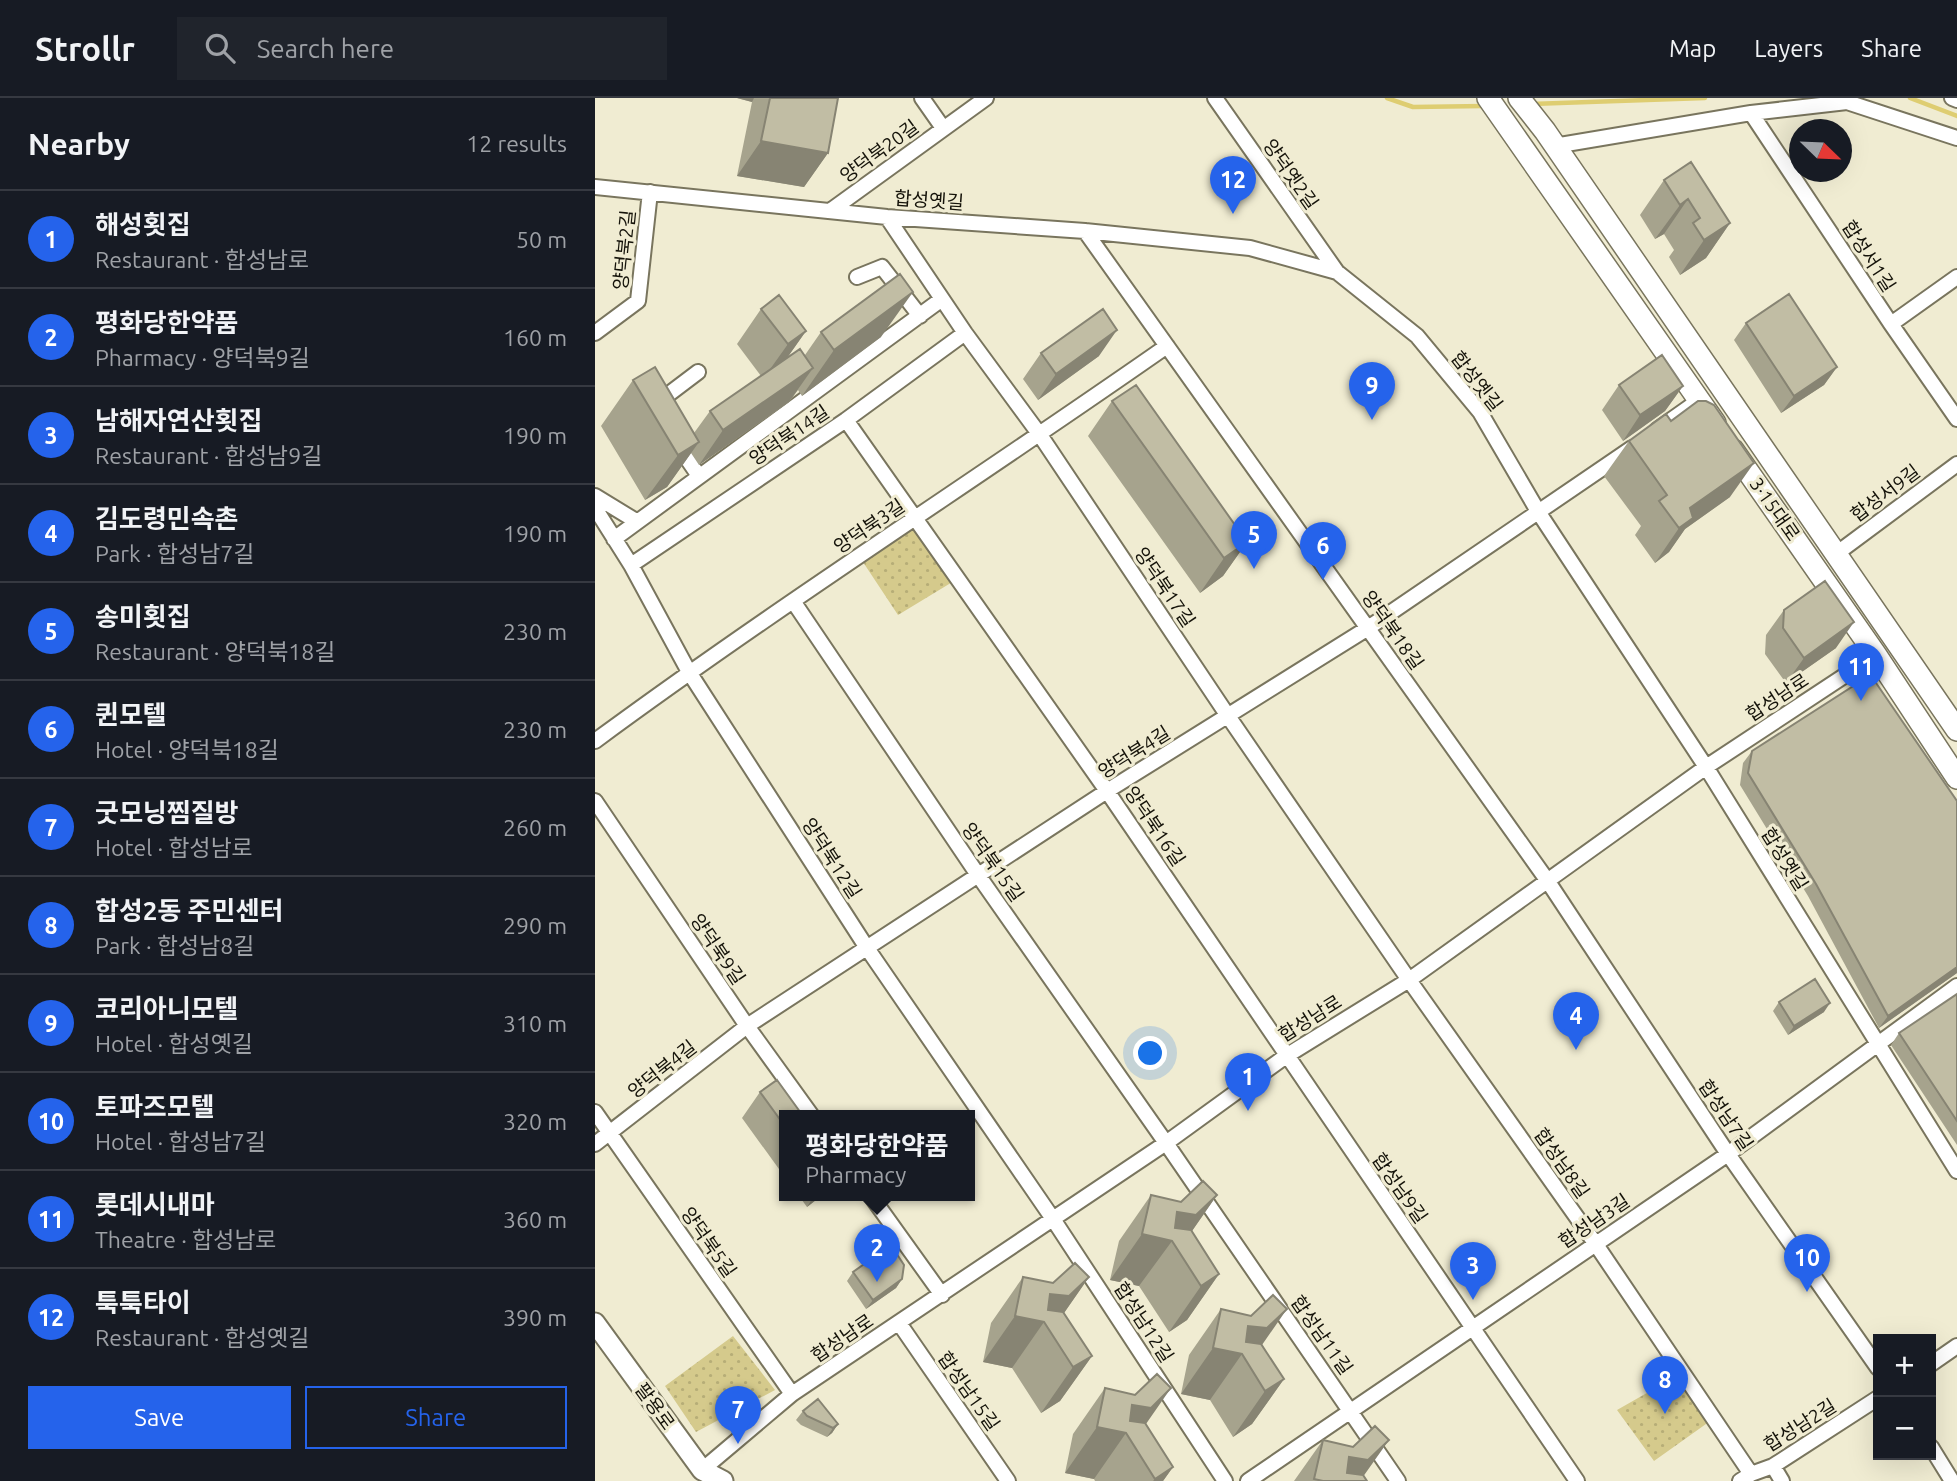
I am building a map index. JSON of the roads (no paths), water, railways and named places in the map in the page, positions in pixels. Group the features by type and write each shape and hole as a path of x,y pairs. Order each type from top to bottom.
{"main road":[{"name":"3·15대로","path":"1489,98 1876,655 1957,778"},
{"name":"3·15대로","path":"1519,98 1957,730"},
{"name":"팔용로","path":"595,1323 695,1476 723,1481"}],"street":[{"path":"922,98 943,128"},
{"name":"양덕북20길","path":"830,211 986,98"},
{"name":"양덕옛2길","path":"1215,98 1337,272"},
{"path":"1549,139 1847,102 1957,138"},
{"name":"합성서1길","path":"1751,113 1957,419"},
{"name":"합성옛길","path":"595,187 887,217 1251,248 1337,272 1417,336 1479,412 1539,513 1706,767 1957,1171"},
{"name":"양덕북2길","path":"595,333 638,301 650,192"},
{"name":"양덕북17길","path":"887,217 965,333 1040,435 1409,980"},
{"name":"양덕북18길","path":"1085,232 1547,880"},
{"path":"857,277 882,267 920,316"},
{"path":"1891,324 1957,278"},
{"path":"614,538 943,299"},
{"name":"양덕북14길","path":"631,565 846,420 965,333"},
{"name":"양덕북3길","path":"595,741 689,672 1167,346"},
{"path":"698,372 651,408 699,477"},
{"name":"양덕북4길","path":"595,1144 747,1026 1107,791 1368,628 1539,513 1699,400"},
{"name":"양덕북16길","path":"846,420 1107,791 1286,1056"},
{"name":"합성서9길","path":"1836,554 1957,464"},
{"path":"595,496 636,522"},
{"name":"양덕북12길","path":"595,508 631,565 689,672 867,948 1053,1219"},
{"name":"양덕북15길","path":"793,601 978,875 1166,1143"},
{"name":"합성남로","path":"695,1476 792,1394 1166,1143 1286,1056 1409,980 1706,767 1876,655"},
{"name":"양덕북9길","path":"595,801 747,1026 808,1110"},
{"name":"합성남7길","path":"1547,880 1728,1154 1873,1361"},
{"name":"합성남8길","path":"1409,980 1595,1243 1745,1477"},
{"name":"합성남3길","path":"1248,1481 1728,1154 1957,986"},
{"name":"합성남9길","path":"1286,1056 1577,1481"},
{"name":"양덕북5길","path":"595,1112 792,1394"},
{"name":"합성남11길","path":"1166,1143 1398,1481"},
{"path":"875,1201 942,1295"},
{"name":"합성남12길","path":"1053,1219 1226,1481"},
{"name":"합성남15길","path":"899,1323 1008,1481"},
{"path":"1936,1361 1957,1346"},
{"name":"합성남2길","path":"1745,1477 1773,1466 1873,1401"},
{"path":"1936,1455 1952,1481"},
{"path":"1773,1466 1782,1481"}],"waterway":[{"path":"1387,98 1413,107 1484,106"},
{"path":"1531,104 1705,98"},
{"path":"1910,98 1957,116"}],"place":[{"name":"툭툭타이","path":"1233,214"},
{"name":"코리아니모텔","path":"1372,420"},
{"name":"송미횟집","path":"1254,569"},
{"name":"퀸모텔","path":"1323,580"},
{"name":"롯데시내마","path":"1861,701"},
{"name":"김도령민속촌","path":"1576,1050"},
{"name":"해성횟집","path":"1248,1111"},
{"name":"평화당한약품","path":"877,1282"},
{"name":"토파즈모텔","path":"1807,1292"},
{"name":"남해자연산횟집","path":"1473,1300"},
{"name":"합성2동 주민센터","path":"1665,1414"},
{"name":"굿모닝찜질방","path":"738,1444"}]}
